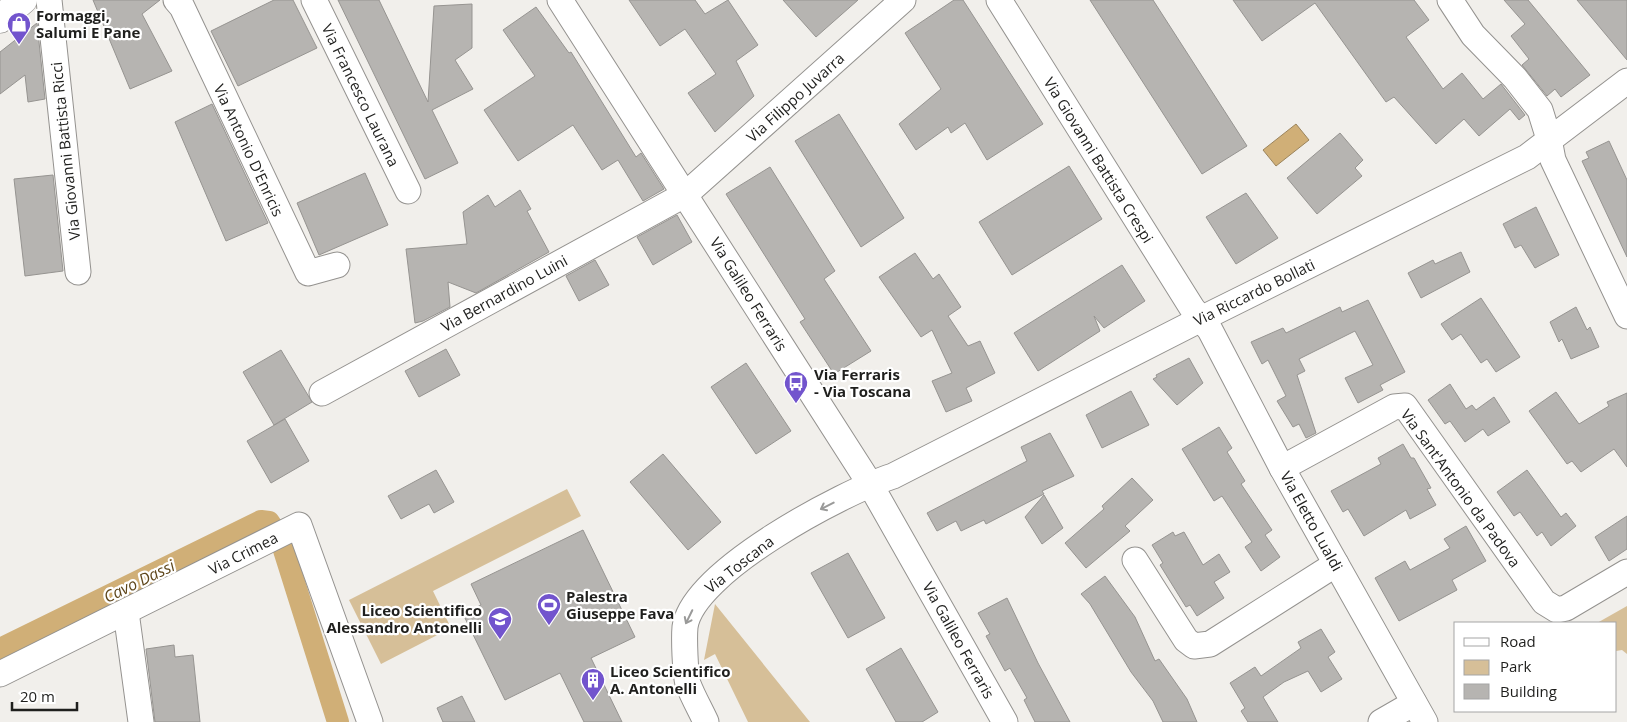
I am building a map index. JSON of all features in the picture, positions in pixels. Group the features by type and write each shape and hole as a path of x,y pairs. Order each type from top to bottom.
{"main road":[{"path":"0,19 23,0"}],"street":[{"name":"Via Giovanni Battista Ricci","path":"49,0 78,272"},
{"name":"Via Antonio D'Enricis","path":"176,0 186,16 308,273 337,265"},
{"name":"Via Francesco Laurana","path":"314,0 408,190"},
{"name":"Via Galileo Ferraris","path":"560,0 870,484 1005,722"},
{"name":"Via Filippo Juvarra","path":"686,194 903,0"},
{"name":"Via Giovanni Battista Crespi","path":"999,0 1201,319"},
{"path":"1450,0 1473,35 1515,78 1540,110 1553,160 1627,316"},
{"name":"Via Riccardo Bollati","path":"870,484 893,476 1201,319 1526,157 1627,81"},
{"name":"Via Bernardino Luini","path":"322,392 686,194"},
{"name":"Via Eletto Lualdi","path":"1201,319 1210,330 1282,468 1419,712"},
{"name":"Via Sant'Antonio da Padova","path":"1282,468 1394,407 1405,406 1544,602 1557,610 1566,608 1627,572"},
{"name":"Via Toscana","path":"706,722 688,682 685,635 685,626 700,594 740,560 794,523 870,484"},
{"name":"Via Crimea","path":"0,674 298,525 370,722"},
{"path":"1135,560 1186,640 1194,646 1210,644 1336,564"},
{"path":"126,612 141,722"},
{"path":"1381,722 1419,712"}],"green space":[{"path":"567,489 581,516 433,591 451,628 381,664 349,600"},
{"path":"715,604 810,722 748,722 715,654 704,660"},
{"path":"1627,606 1627,654 1622,650 1617,651 1617,622 1599,622"}],"shaded area":[{"path":"1296,124 1309,140 1276,166 1263,150"}],"building":[{"path":"93,0 160,0 142,14 172,71 130,89"},
{"path":"274,0 293,0 317,48 238,86 211,31"},
{"path":"338,0 379,0 428,102 434,6 472,4 472,48 455,60 473,89 432,110 458,163 425,179"},
{"path":"629,0 695,0 705,14 728,0 758,45 736,61 754,96 715,132 688,93 716,74 685,29 660,46"},
{"path":"783,0 858,0 816,37"},
{"path":"954,0 963,0 1043,124 987,160 965,123 951,133 948,127 916,150 899,124 941,89 905,33"},
{"path":"1090,0 1153,0 1247,146 1202,174"},
{"path":"1233,0 1414,0 1429,20 1406,37 1443,89 1462,73 1483,99 1501,84 1525,115 1519,120 1510,109 1479,136 1464,119 1436,144 1394,97 1386,102 1315,3 1262,41"},
{"path":"1504,0 1528,0 1590,75 1561,97 1555,89 1547,96 1522,65 1529,59 1511,36 1525,24"},
{"path":"1577,0 1627,0 1627,60"},
{"path":"536,7 569,53 571,52 636,157 641,153 664,189 643,201 618,160 602,170 573,125 518,161 484,110 535,76 503,30"},
{"path":"37,23 45,99 28,102 25,75 0,94 0,52"},
{"path":"212,104 268,223 226,241 175,122"},
{"path":"839,114 904,218 861,247 795,141"},
{"path":"1340,133 1363,160 1355,168 1362,176 1317,214 1287,178"},
{"path":"1609,141 1627,180 1627,257 1582,161 1589,158 1586,152"},
{"path":"1069,166 1102,219 1012,275 979,222"},
{"path":"770,167 835,271 824,279 871,351 834,374 800,322 805,319 726,194"},
{"path":"365,173 388,225 319,255 297,203"},
{"path":"53,175 63,271 25,276 14,179"},
{"path":"520,190 531,209 527,211 549,252 476,293 448,282 450,307 423,321 415,323 406,249 467,244 463,212 488,195 495,207"},
{"path":"1246,193 1278,238 1236,264 1206,217"},
{"path":"1536,207 1559,255 1535,268 1521,245 1515,248 1503,224"},
{"path":"677,215 692,242 653,265 637,237"},
{"path":"1461,252 1470,272 1421,298 1408,273 1433,260 1435,264"},
{"path":"915,253 933,279 939,274 961,307 948,316 968,346 980,341 995,373 966,388 972,401 946,412 932,381 952,373 932,330 921,337 879,277"},
{"path":"595,260 609,285 579,301 566,276"},
{"path":"1122,265 1145,301 1104,328 1094,316 1100,331 1038,371 1014,333"},
{"path":"1481,298 1520,357 1496,372 1487,359 1481,363 1461,334 1452,340 1441,324"},
{"path":"1368,300 1405,372 1380,385 1383,390 1358,403 1345,378 1373,365 1355,331 1299,359 1305,371 1297,375 1316,433 1306,438 1299,424 1293,427 1277,401 1286,396 1268,360 1262,364 1251,342 1283,328 1286,333 1340,307 1342,312"},
{"path":"1576,307 1587,330 1590,327 1599,347 1571,359 1562,339 1559,342 1550,322"},
{"path":"446,349 460,375 419,397 405,371"},
{"path":"281,350 312,402 274,425 243,372"},
{"path":"1189,358 1203,383 1177,405 1153,379 1157,377 1156,375"},
{"path":"746,363 791,431 756,454 711,387"},
{"path":"1450,384 1466,409 1472,405 1476,410 1494,397 1510,422 1488,436 1483,429 1465,442 1450,421 1445,424 1428,400"},
{"path":"1131,391 1149,425 1102,448 1086,415"},
{"path":"1556,392 1579,424 1609,406 1607,402 1627,393 1627,467 1614,449 1581,472 1572,461 1567,464 1529,411"},
{"path":"285,419 309,461 271,483 247,441"},
{"path":"1219,427 1232,448 1227,452 1245,481 1241,484 1272,530 1265,535 1280,557 1261,571 1245,547 1252,542 1222,496 1214,501 1182,449"},
{"path":"1050,433 1074,476 1042,491 1044,494 986,524 984,520 961,531 956,521 937,531 927,513 1027,461 1021,447"},
{"path":"1403,444 1411,458 1414,458 1431,488 1427,489 1436,505 1410,519 1406,510 1364,536 1348,509 1343,512 1331,491 1381,464 1378,458"},
{"path":"663,454 721,522 688,550 630,482"},
{"path":"436,470 454,502 434,513 429,504 401,519 388,496"},
{"path":"1527,470 1561,517 1566,513 1576,526 1551,546 1542,532 1537,536 1520,512 1514,516 1497,492"},
{"path":"1132,478 1153,500 1125,526 1130,531 1086,568 1065,543 1104,509 1102,506"},
{"path":"1044,495 1063,528 1042,544 1025,517"},
{"path":"1627,516 1627,549 1609,561 1595,537"},
{"path":"1466,526 1486,561 1452,580 1457,590 1399,621 1375,578 1405,561 1410,570 1450,548 1444,539"},
{"name":"Palestra Giuseppe Fava","path":"583,530 635,637 591,658 622,722 584,722 560,673 505,700 463,614 481,605 471,584"},
{"path":"1173,532 1175,536 1184,532 1203,565 1219,554 1230,572 1214,582 1224,598 1197,616 1190,605 1186,607 1160,565 1163,563 1152,545"},
{"path":"848,553 885,618 848,638 811,573"},
{"path":"1105,576 1135,617 1155,661 1159,659 1187,699 1197,722 1163,722 1153,701 1131,672 1090,604 1081,594"},
{"path":"1007,598 1038,663 1070,722 1035,722 1024,700 1027,698 1010,668 1005,671 986,636 990,634 978,613"},
{"path":"1321,629 1335,652 1328,657 1342,679 1321,692 1308,671 1284,682 1263,697 1278,722 1248,722 1241,711 1245,708 1230,683 1255,667 1261,676 1301,648 1298,642"},
{"path":"174,645 175,657 193,655 200,722 155,722 146,649"},
{"path":"901,648 938,712 922,722 896,722 866,669"},
{"path":"462,696 475,722 443,722 437,708"}],"waterway":[{"name":"Cavo Dassi","path":"0,649 261,521 269,522 275,531"},
{"name":"Cavo Dassi","path":"283,547 338,722"}],"place":[{"name":"Formaggi, Salumi E Pane","path":"19,45"},
{"name":"Via Ferraris - Via Toscana","path":"796,404"},
{"name":"Palestra Giuseppe Fava","path":"549,626"},
{"name":"Liceo Scientifico Alessandro Antonelli","path":"500,640"},
{"name":"Liceo Scientifico A. Antonelli","path":"593,701"}]}
